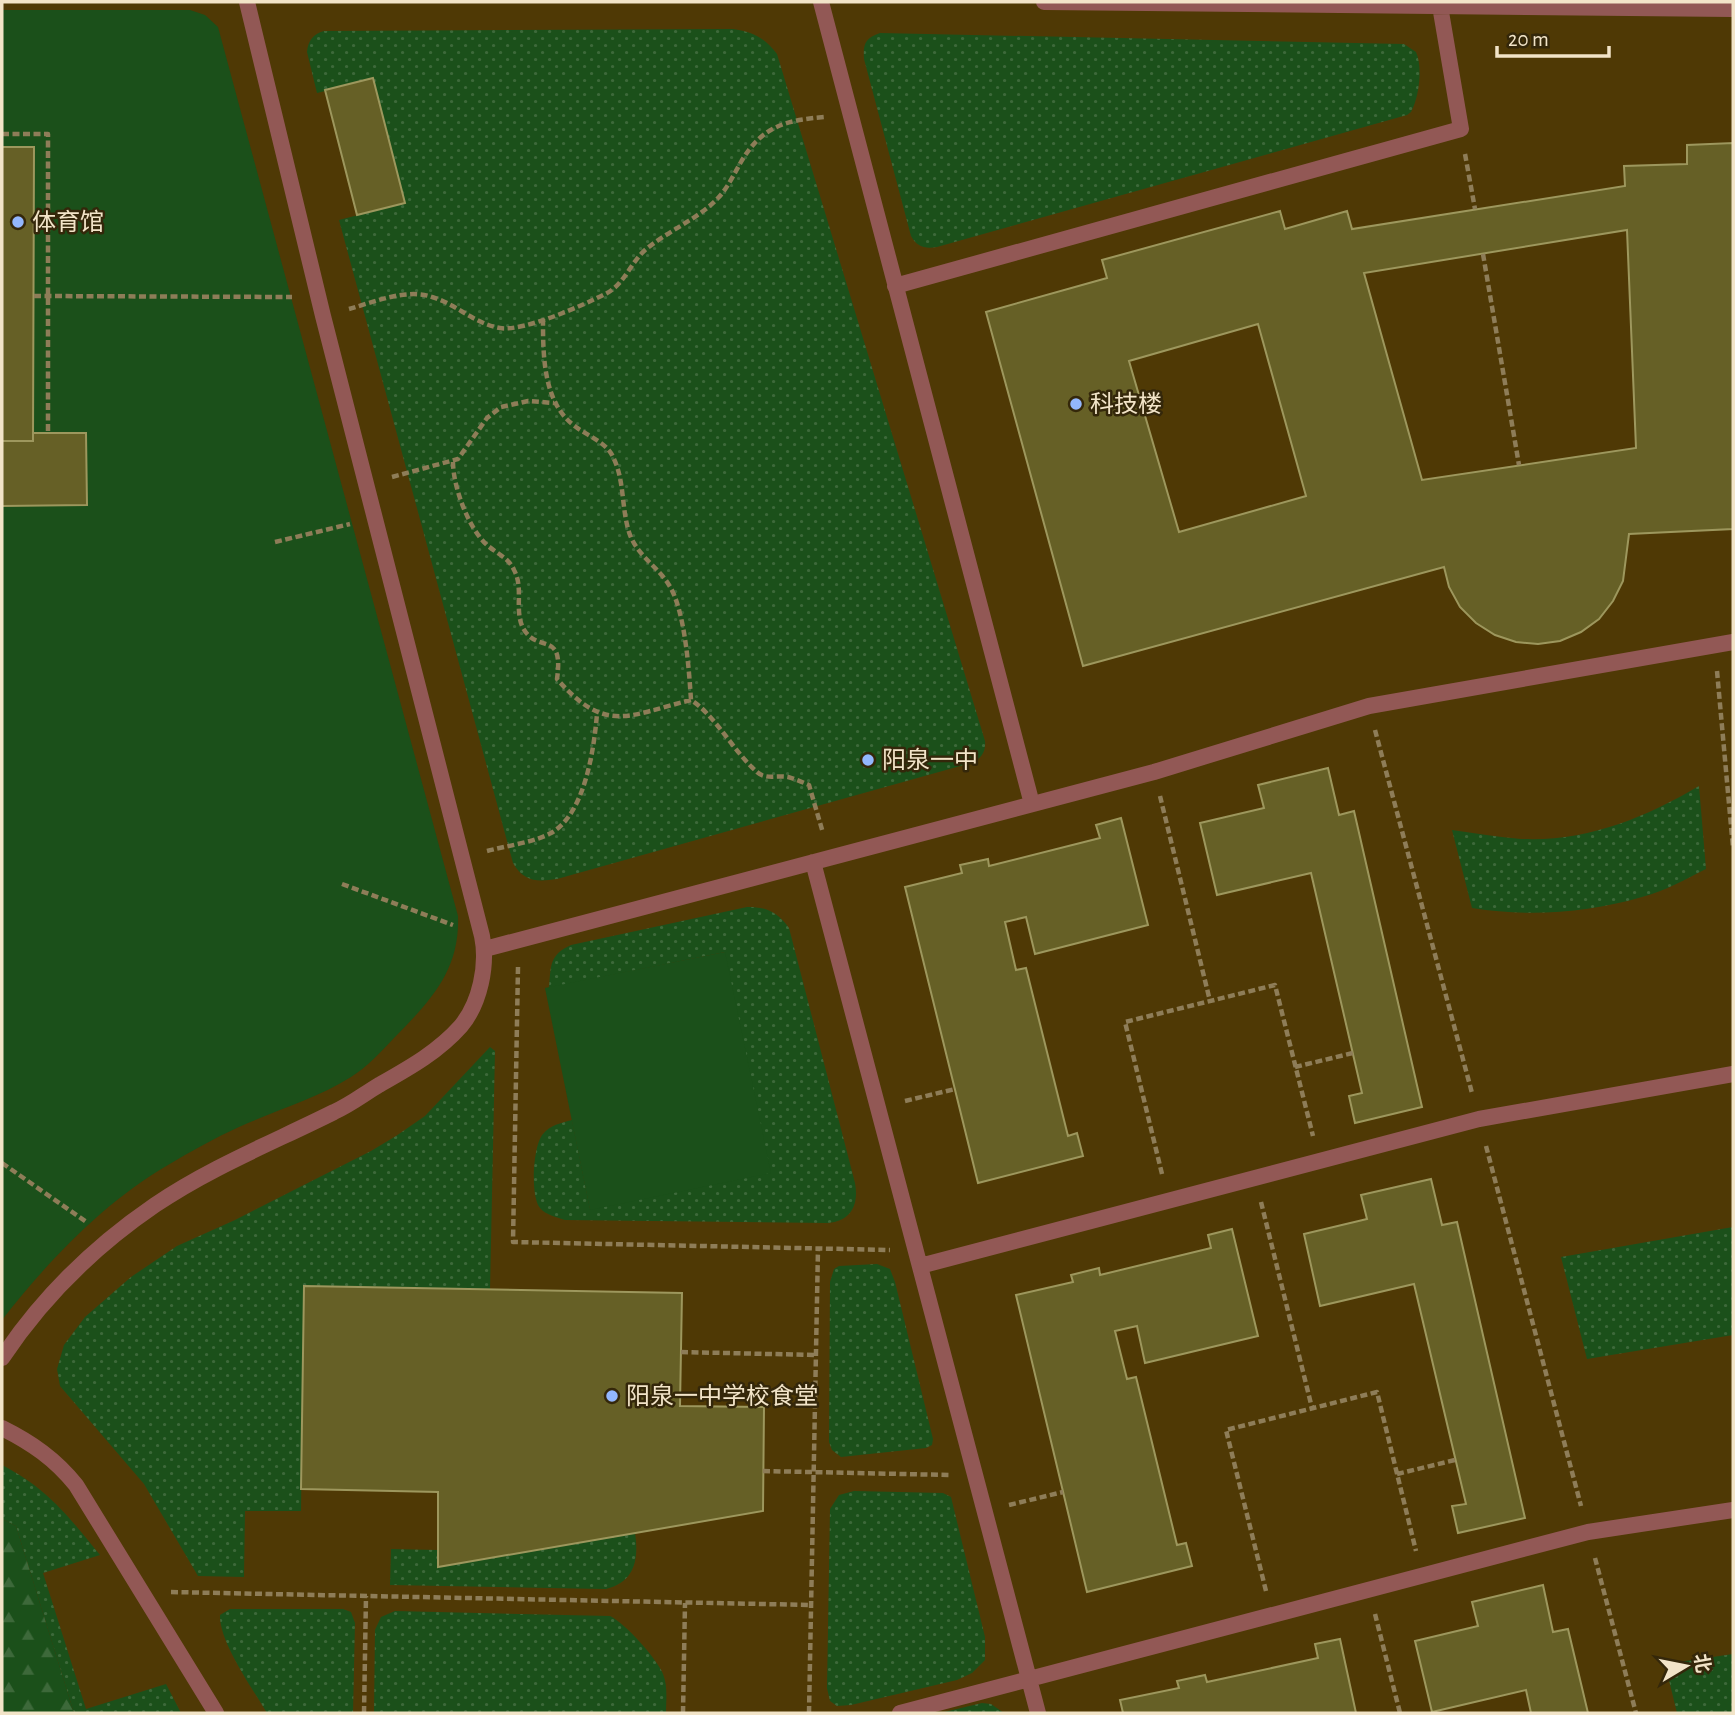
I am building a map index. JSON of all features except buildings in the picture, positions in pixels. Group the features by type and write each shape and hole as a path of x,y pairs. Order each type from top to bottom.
{"lane":[{"path":"2,1358 50,1294 111,1239 156,1205 209,1172 337,1111 418,1063 440,1046 469,1015 479,990 483,942 318,297 247,2"},
{"path":"821,2 1032,804"},
{"path":"1044,2 1733,9"},
{"path":"895,286 1461,129 1440,6"},
{"path":"483,942 519,940 1154,772 1369,706 1733,642"},
{"path":"813,862 1038,1713"},
{"path":"918,1258 1169,1201 1479,1119 1733,1074"},
{"path":"2,1428 36,1447 76,1485 216,1713"},
{"path":"900,1713 1588,1532 1733,1510"}],"path":[{"path":"323,316 397,296 424,294 500,328 525,326 573,309 607,293 619,284 643,252 719,197 744,156 771,128 796,119 850,114"},
{"path":"1461,129 1475,209"},
{"path":"2,134 48,134 47,433"},
{"path":"1483,254 1519,465"},
{"path":"34,296 318,297"},
{"path":"543,319 543,350 554,403 566,420 609,449 614,458 631,538 641,555 668,583 677,598 689,669 691,700"},
{"path":"366,484 453,461 464,453 493,412 519,402 554,403"},
{"path":"453,461 460,502 485,543 508,561 515,571 524,630 557,649 557,679 583,706 597,714 630,715 660,710 691,700 704,708 732,747 759,774 767,777 790,777 808,785 830,857"},
{"path":"275,542 375,519"},
{"path":"1714,644 1733,848"},
{"path":"1369,706 1636,1713"},
{"path":"462,858 544,836 558,828 571,811 584,786 593,756 597,714"},
{"path":"1154,772 1210,1001"},
{"path":"342,884 483,942"},
{"path":"519,940 513,1242 817,1248 918,1258"},
{"path":"1169,1201 1125,1022 1275,985 1319,1161"},
{"path":"1295,1067 1353,1052"},
{"path":"878,1108 955,1089"},
{"path":"2,1163 111,1239"},
{"path":"1255,1178 1312,1408"},
{"path":"808,1713 817,1248"},
{"path":"681,1352 815,1355"},
{"path":"1272,1615 1226,1430 1377,1392 1422,1575"},
{"path":"1397,1474 1455,1460"},
{"path":"764,1471 975,1475"},
{"path":"984,1511 1063,1492"},
{"path":"1369,1589 1400,1713"},
{"path":"143,1592 811,1605"},
{"path":"364,1713 366,1596"},
{"path":"683,1713 685,1603"}],"shaded area":[{"name":"阳泉一中","path":"2,2 1733,2 1733,1713 74,1713 16,1526 2,1519"}],"green space":[{"path":"2,10 190,10 205,15 218,27 458,916 454,953 440,984 431,998 368,1064 338,1085 221,1136 144,1180 78,1235 38,1276 2,1320"},
{"path":"733,29 758,37 777,54 985,741 985,749 980,757 971,763 557,879 532,879 522,874 513,863 339,220 405,203 373,79 317,93 307,52 314,36 324,31"},
{"path":"880,33 1404,44 1416,52 1419,82 1414,106 1407,115 929,248 919,245 911,236 864,59 866,42"},
{"path":"1699,786 1706,869 1651,894 1600,907 1536,913 1472,908 1452,830 1521,839 1545,839 1592,832 1636,818"},
{"path":"747,907 771,912 789,928 855,1183 856,1198 852,1210 842,1219 828,1223 565,1220 551,1216 540,1208 535,1193 535,1159 543,1134 552,1126 572,1120 590,1209 725,952 549,988 555,957 571,945"},
{"path":"725,952 771,1173 590,1210 545,988"},
{"path":"490,1047 495,1051 490,1290 304,1286 301,1511 245,1511 244,1577 198,1576 144,1484 60,1386 57,1369 64,1345 85,1317 131,1277 177,1246 235,1220 371,1151 425,1116"},
{"path":"1733,1227 1733,1335 1587,1359 1561,1257"},
{"path":"877,1264 890,1269 895,1282 933,1439 932,1445 926,1448 841,1457 832,1450 829,1442 830,1282 834,1269 839,1266"},
{"path":"2,1465 45,1494 100,1555 43,1573 86,1709 166,1684 181,1713 74,1713 16,1526 2,1519"},
{"path":"854,1491 943,1493 951,1497 985,1637 985,1660 972,1673 957,1680 851,1705 837,1706 830,1701 827,1688 830,1509 839,1495"},
{"path":"2,1519 16,1526 74,1713 2,1713"},
{"path":"635,1533 633,1568 623,1581 606,1589 390,1585 391,1549 438,1550 438,1566"},
{"path":"230,1609 343,1609 351,1612 355,1623 353,1713 267,1713 225,1638 220,1615"},
{"path":"395,1611 610,1616 632,1633 660,1668 666,1683 666,1713 374,1713 375,1630 381,1617"},
{"path":"1733,1654 1733,1713 1677,1713 1665,1664"},
{"path":"982,1703 991,1704 1004,1713 940,1713"}],"place":[{"name":"体育馆","path":"18,222"},
{"name":"科技楼","path":"1076,404"},
{"name":"阳泉一中","path":"868,760"},
{"name":"阳泉一中学校食堂","path":"612,1396"}]}
